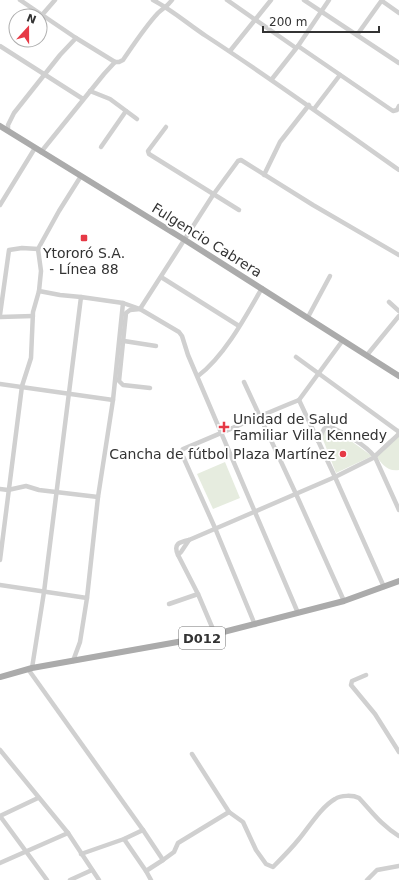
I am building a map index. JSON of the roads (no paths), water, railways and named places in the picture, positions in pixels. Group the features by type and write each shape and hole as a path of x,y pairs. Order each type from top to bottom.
{"main road":[{"name":"Fulgencio Cabrera","path":"0,126 262,288 399,376"},
{"name":"D012","path":"0,677 30,669 200,638 255,625 344,601 399,582"}],"street":[{"path":"20,0 32,8"},
{"path":"48,8 55,0"},
{"path":"153,0 166,7 198,31 272,79 399,170"},
{"path":"41,152 104,74 115,62 123,60 153,19 172,0"},
{"path":"227,0 390,109 396,110 399,106"},
{"path":"230,51 271,0"},
{"path":"304,0 399,63"},
{"path":"272,79 297,47 329,0"},
{"path":"357,35 382,0 399,13"},
{"path":"48,19 115,62"},
{"path":"8,131 10,119 60,55 76,38"},
{"path":"0,46 83,99"},
{"path":"314,109 340,75"},
{"path":"90,91 110,99 137,119"},
{"path":"264,175 280,142 309,105"},
{"path":"101,147 126,111"},
{"path":"166,127 148,153 239,210"},
{"path":"0,205 34,148"},
{"path":"140,309 214,195 240,160 399,255"},
{"path":"0,560 22,386 31,358 33,316 39,291 41,270 38,249 80,176"},
{"path":"33,316 0,316 9,250 22,248 38,249"},
{"path":"308,317 330,276"},
{"path":"161,277 239,326"},
{"path":"198,376 218,357 262,288"},
{"path":"39,291 123,303 140,309 179,332 182,336 188,355 256,511 298,613"},
{"path":"81,297 44,592 30,669 163,860"},
{"path":"388,302 399,311"},
{"path":"73,661 80,642 87,598 98,497 113,400 123,303"},
{"path":"140,309 130,310 126,313 119,382 126,385 150,388"},
{"path":"367,355 399,316"},
{"path":"255,625 215,528 181,452 183,449 260,415 299,400 343,340"},
{"path":"124,341 156,346"},
{"path":"215,634 198,594 175,550 176,544 189,540 335,477 375,457 399,433 296,357"},
{"path":"244,382 344,601"},
{"path":"0,384 113,400"},
{"path":"299,400 384,587"},
{"path":"318,441 324,429 329,426 363,446 375,457 399,510"},
{"path":"0,489 8,490 26,486 39,490 98,497"},
{"path":"178,555 189,540"},
{"path":"0,585 87,598"},
{"path":"169,604 198,594"},
{"path":"366,675 352,681 352,685 375,714 399,752"},
{"path":"0,750 68,833 99,880"},
{"path":"192,754 229,812 243,822 256,850 266,864 271,867 273,867 283,857 325,808 335,799 342,797 359,798 380,822 399,836"},
{"path":"38,798 0,816 47,880"},
{"path":"146,871 174,852 178,843 229,812"},
{"path":"81,854 124,839 143,830"},
{"path":"0,862 68,833"},
{"path":"124,839 152,880"},
{"path":"367,880 377,870 399,866"},
{"path":"70,880 92,870"}],"place":[{"name":"Ytororó S.A. - Línea 88","path":"84,238"},
{"name":"Unidad de Salud Familiar Villa Kennedy","path":"224,427"},
{"name":"Cancha de fútbol Plaza Martínez","path":"343,454"}]}
